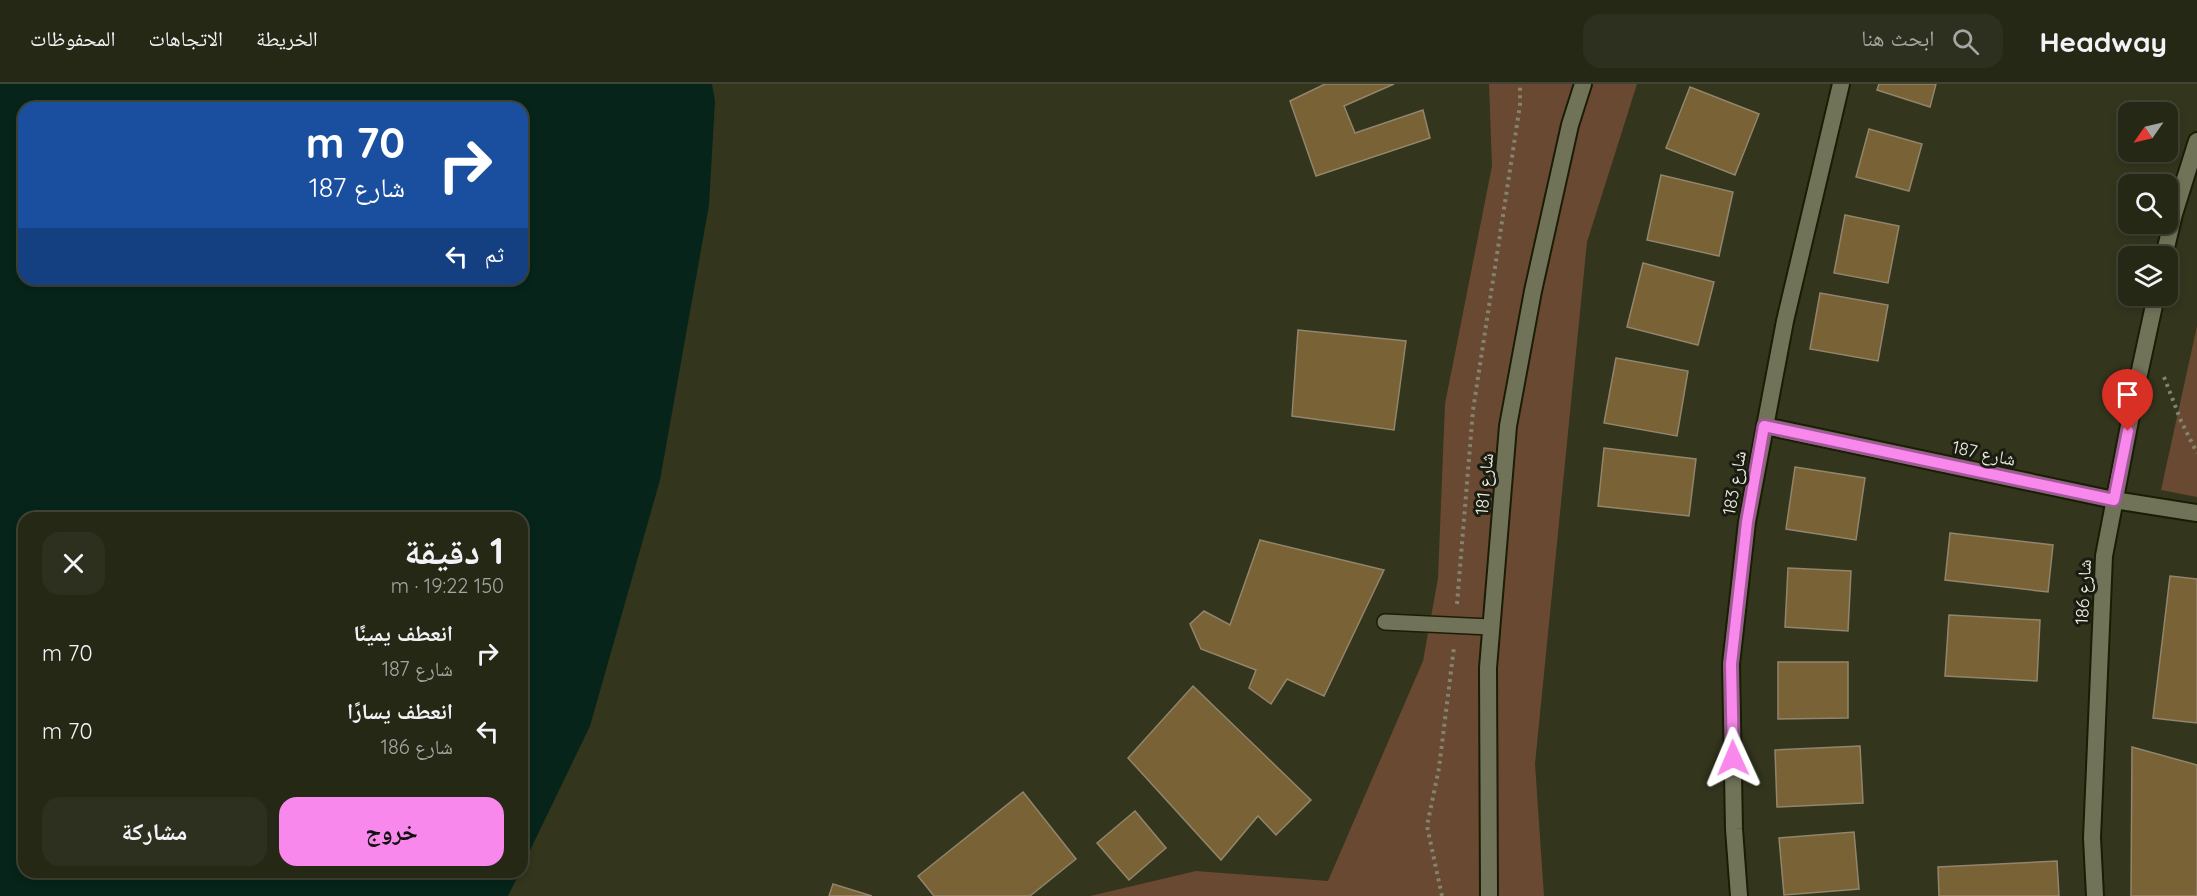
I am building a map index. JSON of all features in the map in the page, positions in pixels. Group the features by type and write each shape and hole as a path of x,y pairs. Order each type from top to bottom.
{"street":[{"name":"شارع 181","path":"1489,896 1487,701 1490,627 1509,426 1535,280 1570,125 1583,84"},
{"name":"شارع 183","path":"1739,896 1734,829 1731,664 1747,522 1785,321 1841,84"},
{"path":"2166,246 2197,141"},
{"name":"شارع 186","path":"2095,896 2092,838 2104,568 2114,500 2154,306"},
{"name":"شارع 187","path":"1764,426 2114,500 2197,513"}],"lane":[{"path":"1385,622 1490,627"}],"path":[{"path":"1442,896 1427,826 1439,768 1452,666 1473,410 1520,105 1520,84"},
{"path":"2148,333 2181,421 2196,452"}],"shaded area":[{"path":"0,84 712,84 715,101 709,205 660,480 590,726 528,855 528,512 18,512 18,878 517,878 508,896 0,896"},
{"path":"1489,84 1637,84 1587,242 1535,764 1544,896 1090,896 1196,871 1328,881 1423,661 1438,578 1445,404 1492,166"},
{"path":"2197,326 2197,497 2161,490"}],"building":[{"path":"1325,84 1394,84 1344,106 1355,133 1423,110 1430,138 1316,176 1290,101"},
{"path":"1879,84 1936,84 1930,107 1877,90"},
{"path":"1690,87 1759,114 1735,175 1666,148"},
{"path":"1869,129 1922,144 1909,191 1856,177"},
{"path":"1661,175 1733,192 1719,256 1647,240"},
{"path":"1845,215 1899,226 1888,283 1834,273"},
{"path":"1643,263 1714,282 1698,345 1627,327"},
{"path":"1820,293 1888,305 1878,361 1810,349"},
{"path":"1298,330 1406,341 1394,430 1292,416"},
{"path":"1616,358 1688,371 1677,436 1604,423"},
{"path":"1604,448 1696,459 1689,516 1598,506"},
{"path":"1795,467 1865,478 1856,540 1786,529"},
{"path":"1950,533 2053,545 2048,592 1945,580"},
{"path":"1260,540 1384,570 1324,696 1287,679 1271,704 1249,688 1256,670 1201,649 1190,624 1204,611 1230,625"},
{"path":"1788,568 1851,571 1848,631 1785,627"},
{"path":"2170,576 2197,579 2197,723 2153,718"},
{"path":"1949,615 2040,620 2037,681 1945,676"},
{"path":"1778,662 1848,662 1848,718 1778,719"},
{"path":"1193,686 1311,800 1276,835 1258,816 1221,860 1128,758"},
{"path":"1860,746 1863,803 1777,807 1775,750"},
{"path":"2132,747 2197,765 2197,896 2131,896"},
{"path":"1023,792 1076,859 1030,896 934,896 918,876"},
{"path":"1135,811 1166,848 1129,880 1097,843"},
{"path":"1854,832 1859,889 1784,895 1779,838"},
{"path":"2057,861 2059,896 1939,896 1938,867"},
{"path":"833,884 872,896 829,896"}],"route":[{"path":"1733,758 1731,664 1747,522 1764,426 2114,500 2128,431"}]}
